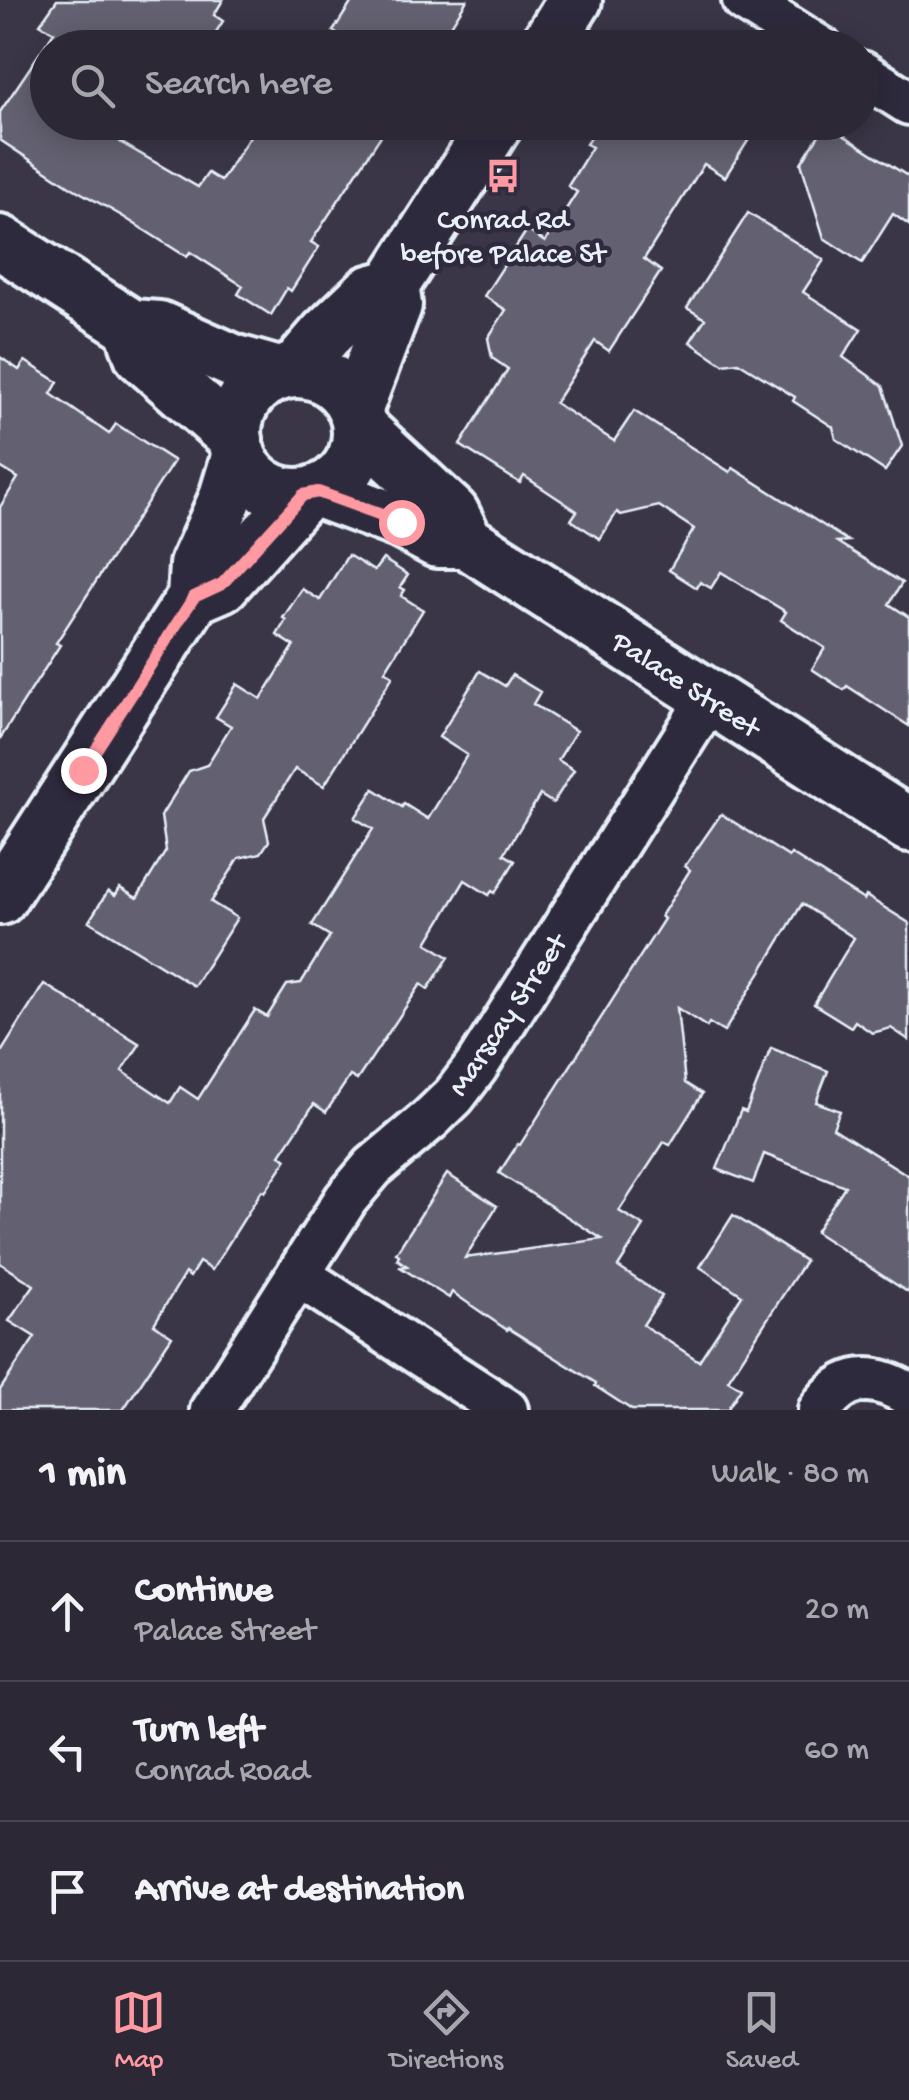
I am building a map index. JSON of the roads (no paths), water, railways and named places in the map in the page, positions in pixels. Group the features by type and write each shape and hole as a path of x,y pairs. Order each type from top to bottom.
{"street":[{"path":"556,30 575,0"},
{"path":"744,0 792,30"},
{"path":"879,84 909,103"},
{"path":"130,326 142,354 237,446 258,480 287,494 311,493 333,484 354,458 357,419 394,306 392,286 485,140"},
{"path":"0,242 130,326 159,328 232,362 324,377 348,398 357,419"},
{"path":"0,898 194,597 196,565 212,533 237,446 236,422 242,406 251,392 264,381 286,372 370,292 392,286"},
{"name":"Palace Street","path":"357,419 452,513 466,541 909,824"},
{"path":"194,597 222,584 311,493"},
{"name":"Palace Street","path":"311,493 401,522 438,540 466,541"},
{"name":"Marscay Street","path":"212,1410 346,1199 403,1140 454,1096 476,1067 710,698"},
{"path":"298,1276 506,1410"},
{"path":"820,1410 850,1382 874,1380 909,1396"}],"place":[{"name":"Conrad Rd before Palace St","path":"503,176"}]}
